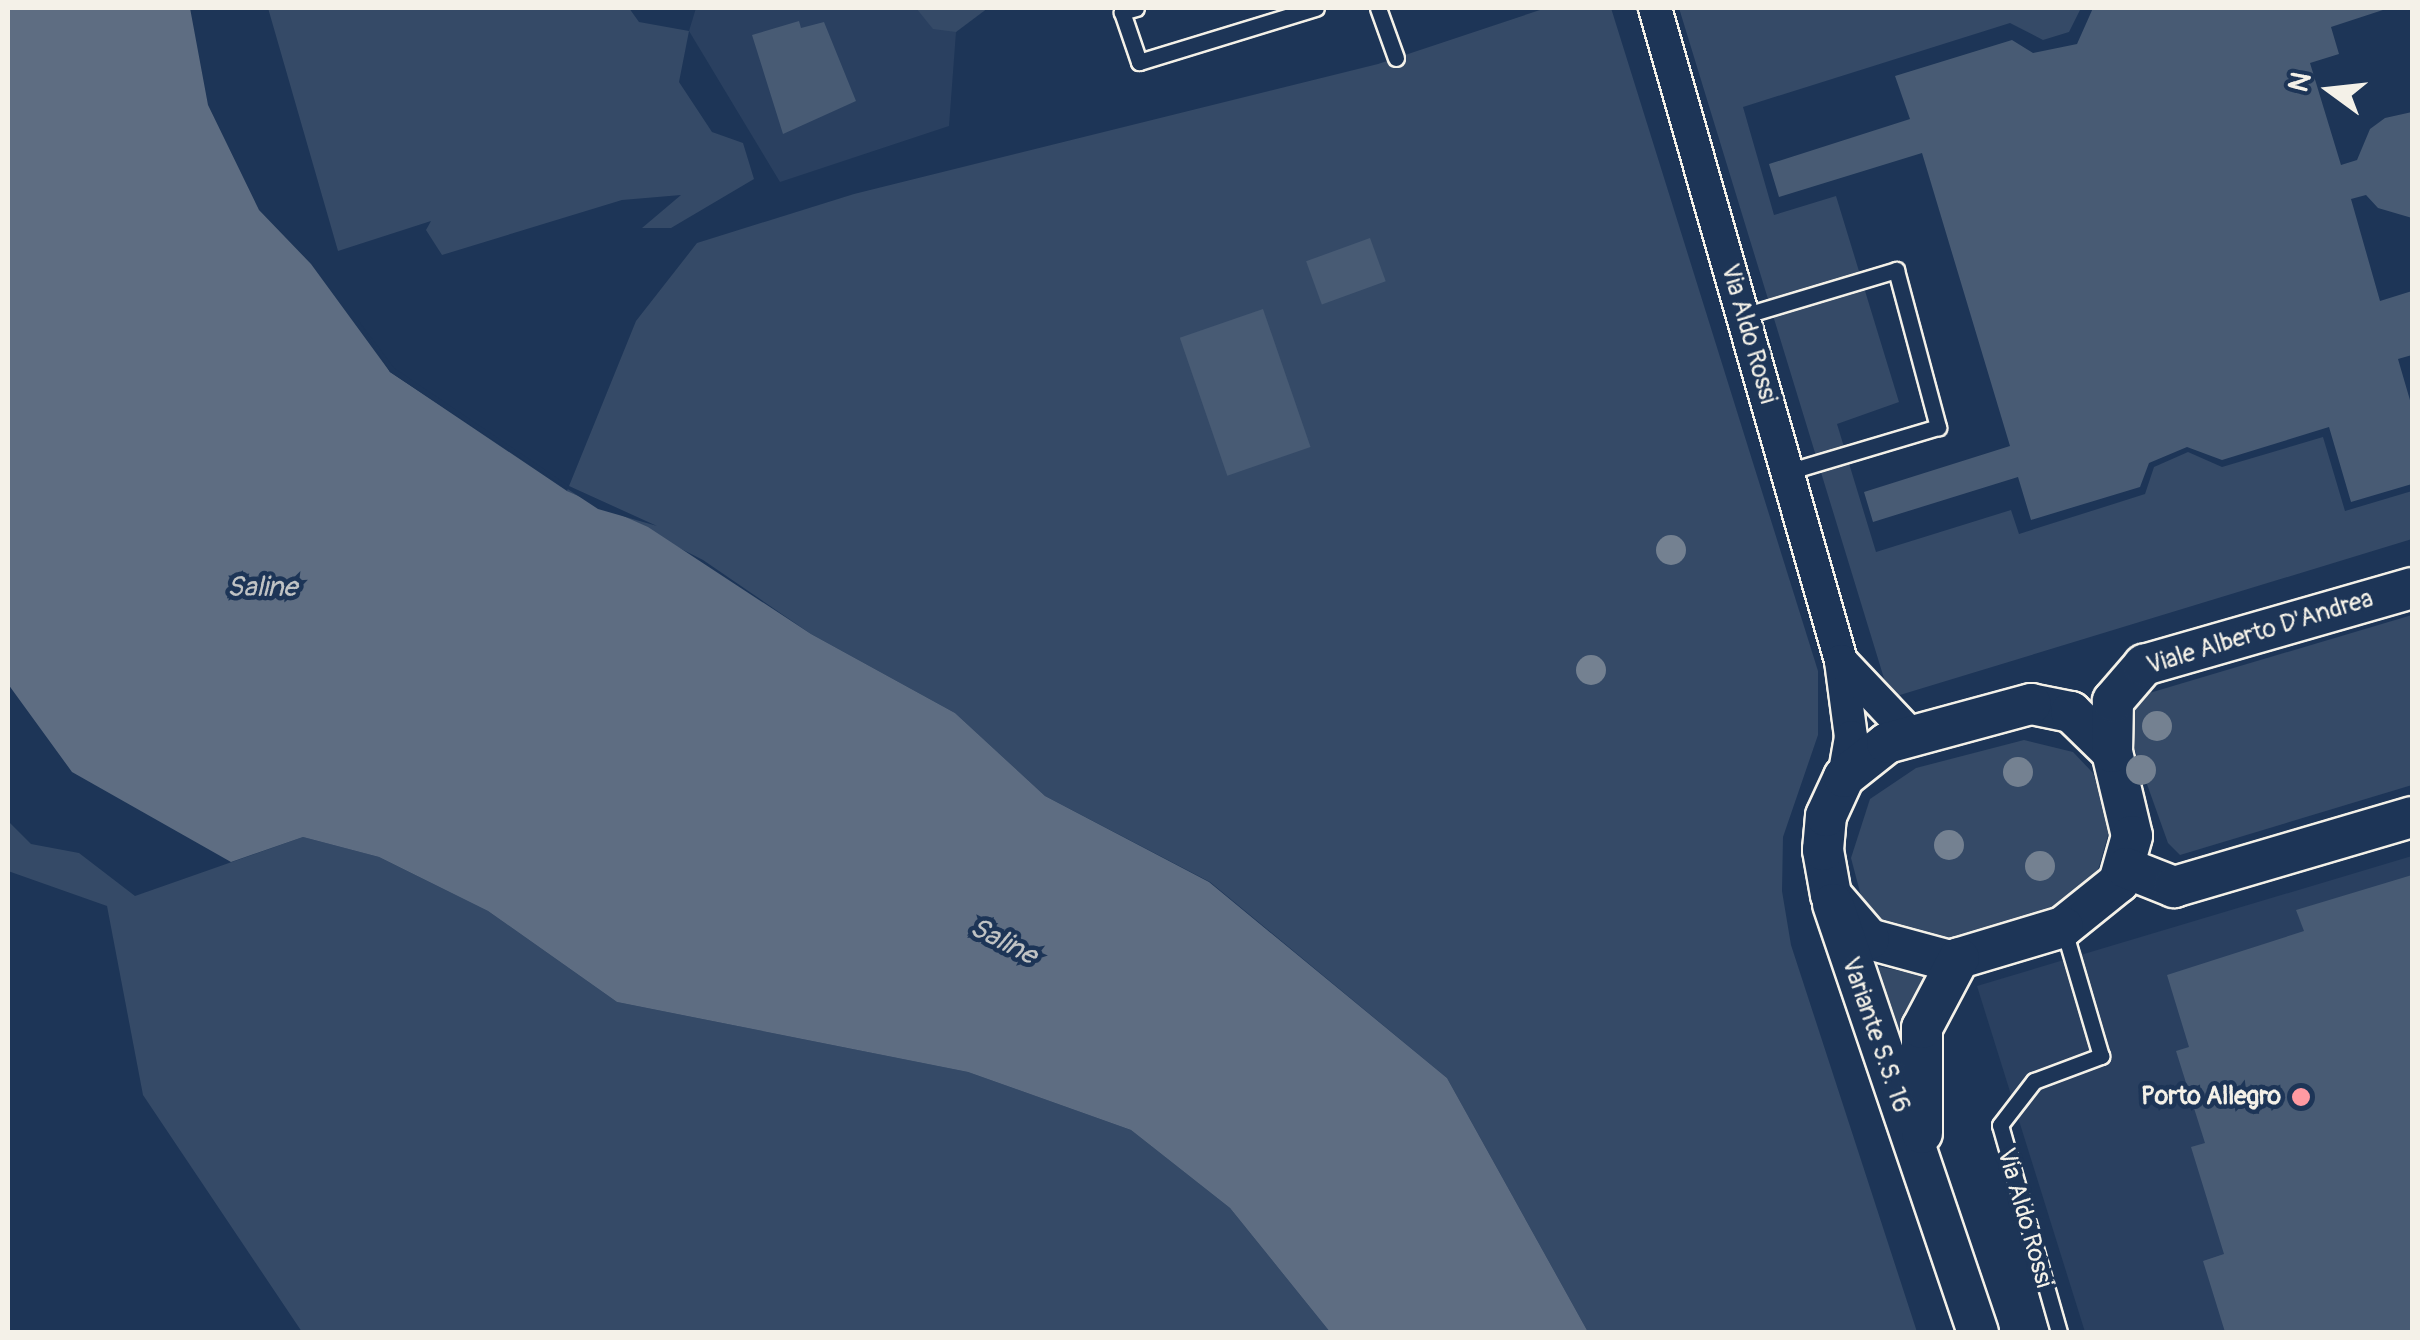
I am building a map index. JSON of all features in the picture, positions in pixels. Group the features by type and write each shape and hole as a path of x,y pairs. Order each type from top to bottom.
{"street":[{"name":"Via Aldo Rossi","path":"1655,8 1841,661 1851,737 1844,777"},
{"name":"Viale Alberto D'Andrea","path":"2112,752 2113,700 2144,665 2412,588"},
{"name":"Via Aldo Rossi","path":"1841,661 1912,736"},
{"path":"2043,704 2081,718 2112,752 2131,824 2126,868 2100,903 2064,927 1959,958 1920,958 1869,939 1831,895 1822,832 1844,777 1870,751 1912,736 2043,704"},
{"path":"2126,868 2174,887 2412,817"},
{"name":"Variante S.S. 16","path":"1831,895 1978,1332"},
{"name":"Variante S.S. 16","path":"1925,1172 1922,1028 1959,958"}],"lane":[{"path":"1136,8 1122,12 1139,62 1316,8"},
{"path":"1378,8 1396,58"},
{"path":"1743,316 1896,270 1938,427 1787,472"},
{"name":"Via Aldo Rossi","path":"2058,1332 2000,1125 2034,1081 2101,1056 2064,927"}],"shaded area":[{"path":"268,8 629,8 639,22 689,31 679,82 712,132 743,143 754,179 671,228 642,228 681,195 622,200 442,255 426,230 431,221 338,251"},
{"path":"696,8 973,8 956,32 949,126 780,182 689,31"},
{"path":"916,8 988,8 956,32 933,29"},
{"path":"1546,8 1611,8 1818,671 1818,735 1783,837 1782,891 1791,945 1917,1332 1588,1332 1447,1078 1210,882 1045,796 955,713 811,634 703,560 567,491 636,321 697,243 854,194 1378,64"},
{"path":"1679,8 2081,8 2069,32 2043,40 2010,23 1743,107 1774,215 1836,196 1899,402 1837,424 1876,552 2011,510 2019,534 2145,494 2154,467 2188,452 2222,467 2323,437 2345,511 2412,491 2412,539 1890,698"},
{"path":"2412,615 2412,785 2180,855 2168,843 2128,731 2136,697"},
{"path":"2024,740 2073,752 2093,773 2110,828 2096,877 2073,903 1955,945 1886,925 1861,896 1851,858 1870,799 1916,768"},
{"path":"8,821 31,844 79,853 135,896 303,837 379,857 488,911 617,1002 968,1072 1131,1130 1230,1208 1330,1332 302,1332 143,1095 107,906 8,871"},
{"path":"2412,856 2412,1332 2085,1332 1977,986"},
{"path":"1867,964 1925,976 1907,1078"}],"water":[{"name":"Saline","path":"8,8 190,8 208,105 259,210 311,264 390,372 567,491 648,527 811,634 955,713 1045,796 1209,882 1447,1078 1588,1332 1330,1332 1230,1208 1131,1130 968,1072 617,1002 488,911 379,857 303,837 231,862 72,772 8,684"}],"pier":[{"path":"358,320 394,368 569,486 657,526 598,509 390,372"}],"building":[{"path":"2093,8 2389,8 2331,27 2339,54 2310,63 2341,165 2357,160 2370,129 2385,118 2412,112 2412,218 2378,208 2366,195 2351,199 2380,301 2412,291 2412,355 2398,359 2412,407 2412,484 2351,502 2329,427 2222,460 2187,447 2149,463 2140,487 2031,520 2018,477 1873,522 1864,492 2010,446 1922,153 1779,197 1769,164 1910,119 1895,76 2012,40 2033,53 2077,44"},
{"path":"799,21 801,28 824,22 856,101 783,134 752,35"},
{"path":"1370,238 1386,281 1322,304 1306,261"},
{"path":"1263,309 1311,447 1227,476 1180,338"},
{"name":"Porto Allegro","path":"2412,875 2412,1332 2225,1332 2203,1261 2224,1254 2191,1147 2205,1143 2176,1051 2189,1047 2167,975 2304,931 2296,910"}],"place":[{"name":"Porto Allegro","path":"2301,1097"}]}
